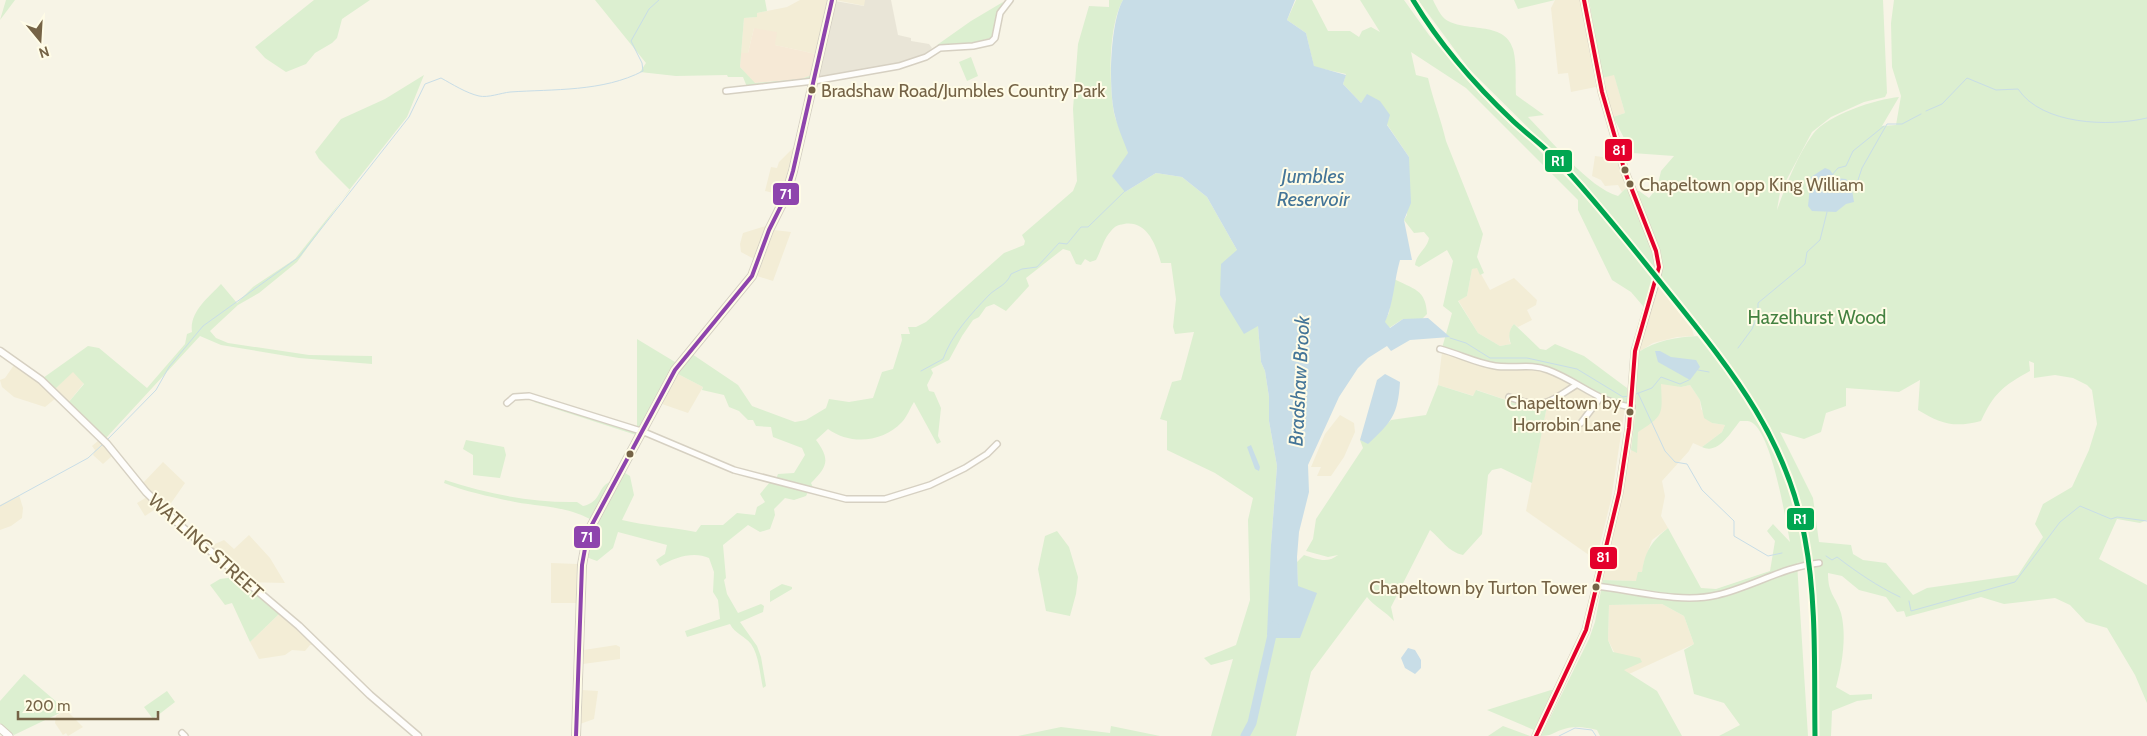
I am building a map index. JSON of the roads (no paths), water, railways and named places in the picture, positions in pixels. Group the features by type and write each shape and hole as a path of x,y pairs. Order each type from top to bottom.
{"main road":[{"path":"576,736 583,549 592,524 644,432 680,363 752,276 769,230 785,198 794,171 832,0"},
{"path":"1536,736 1584,638 1619,493 1632,407 1635,350 1659,267 1656,251 1626,172 1602,92 1584,0"},
{"path":"0,728 8,736"}],"street":[{"path":"726,91 814,82 910,64 940,48 973,46 991,42 995,38 1000,13 1010,0"},
{"path":"1440,350 1476,362 1497,366 1535,366 1549,371 1612,404 1632,407"},
{"name":"WATLING STREET","path":"0,351 41,380 99,436 146,492 182,527 299,626 370,695 418,736"},
{"path":"1509,397 1530,405 1539,405 1549,402 1576,385"},
{"path":"507,403 514,397 529,396 644,432 734,470 846,500 886,499 930,485 970,466 997,444"},
{"path":"1580,423 1600,398"},
{"path":"1596,586 1696,599 1717,596 1752,585 1798,566 1819,564"}],"water":[{"name":"Jumbles Reservoir","path":"1123,0 1295,0 1287,20 1306,33 1314,66 1346,75 1343,84 1361,103 1367,94 1380,101 1390,115 1387,125 1409,157 1411,203 1404,220 1412,260 1400,260 1385,322 1390,328 1403,319 1428,318 1450,337 1410,340 1391,351 1387,346 1368,358 1358,368 1339,397 1308,465 1309,492 1299,532 1297,557 1298,586 1317,593 1300,638 1276,638 1267,635 1277,466 1269,421 1269,397 1265,371 1261,362 1258,326 1244,334 1220,295 1221,264 1237,250 1207,197 1182,177 1156,173 1125,192 1112,176 1128,153 1116,121 1111,90 1115,24"},
{"path":"1825,168 1830,170 1836,177 1846,179 1851,184 1854,202 1846,204 1836,212 1812,211 1808,206 1811,177"},
{"path":"1655,351 1660,351 1671,357 1696,360 1700,367 1690,380 1658,362"},
{"path":"1385,374 1400,382 1398,402 1392,417 1383,430 1368,444 1360,440 1377,380"},
{"path":"1251,445 1260,467 1259,471 1255,469 1247,447"},
{"path":"1408,648 1415,650 1421,660 1421,668 1415,674 1405,668 1401,658"}],"waterway":[{"path":"108,439 156,390 169,367 203,326 299,257 409,117 425,84 441,78 469,93 486,96 510,92 560,90 595,86 628,78 643,71 642,63 631,41 649,9 659,0"},
{"path":"1926,111 1942,104 1967,78 1996,90 2018,89 2029,101 2043,110 2059,116 2096,122 2132,121 2147,118"},
{"path":"1850,184 1857,183 1862,168 1887,124 1902,124 1921,114"},
{"path":"1832,175 1838,168 1846,166 1853,151 1884,126"},
{"path":"921,371 943,359 951,341 963,325 989,295 1007,281 1011,274 1022,269 1037,267 1059,243 1067,244 1081,227 1088,227 1125,191"},
{"path":"1738,348 1752,329 1758,315 1758,303 1805,264 1807,252 1820,240 1827,212"},
{"path":"1450,338 1466,343 1490,358 1527,358 1577,369 1623,397 1628,396"},
{"path":"1698,370 1709,372"},
{"path":"1636,394 1652,388 1661,377 1680,384 1689,380"},
{"path":"1638,393 1665,451 1675,462 1687,464 1702,490 1734,521 1734,536 1768,556 1782,553"},
{"path":"0,506 88,458 102,445"},
{"path":"1909,601 1911,611 2015,582 2060,522 2080,506 2111,519 2117,517 2147,521"},
{"path":"1826,556 1832,560 1837,557 1868,579 1900,597"},
{"name":"Bradshaw Brook","path":"1245,736 1252,723 1274,626"},
{"path":"1559,736 1575,728 1592,730 1596,736"}],"place":[{"name":"Bradshaw Road/Jumbles Country Park","path":"812,90"},
{"name":"Chapeltown opp King William","path":"1630,184"},
{"name":"Chapeltown by Horrobin Lane","path":"1630,412"},
{"name":"Chapeltown by Turton Tower","path":"1596,587"}],"park label":[{"name":"Hazelhurst Wood","path":"1817,317"}]}
